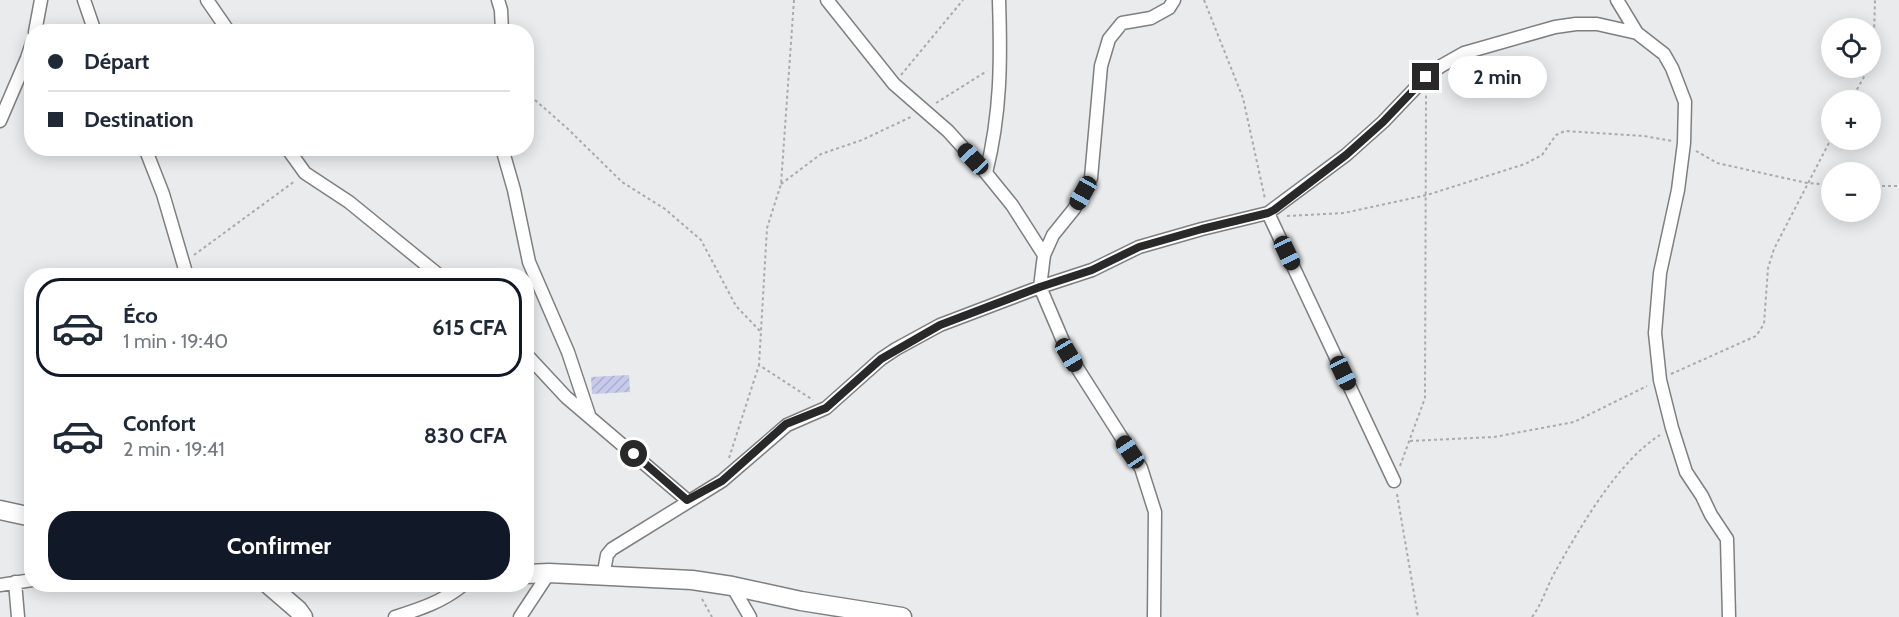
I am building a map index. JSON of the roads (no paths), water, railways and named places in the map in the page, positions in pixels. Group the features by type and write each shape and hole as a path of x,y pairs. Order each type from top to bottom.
{"street":[{"path":"36,24 41,0"},
{"path":"84,0 92,24"},
{"path":"207,0 224,24"},
{"path":"498,0 502,24"},
{"path":"827,0 894,84 948,132 986,173 1012,205 1044,255"},
{"path":"986,173 995,136 1001,63 999,0"},
{"path":"1154,617 1155,512 1141,468 1069,355 1040,287 1044,255 1053,235 1074,208 1091,178 1101,66 1109,39 1122,23 1151,18 1169,8 1174,0"},
{"path":"1617,0 1637,33 1664,54 1685,102 1684,143 1678,190 1660,273 1655,333 1660,380 1686,472 1727,539 1729,617"},
{"path":"603,577 608,555 612,549 687,500 722,481 786,424 826,408 881,359 940,325 1092,270 1139,247 1271,212 1368,135 1426,77 1464,53 1555,27 1576,24 1597,24 1637,33"},
{"path":"0,121 24,65"},
{"path":"148,156 164,194 185,268"},
{"path":"293,156 305,173 349,202 430,268"},
{"path":"504,156 532,268"},
{"path":"1271,212 1395,481"},
{"path":"534,274 568,352 589,416"},
{"path":"534,363 566,397 687,500"},
{"path":"0,510 24,515"},
{"path":"520,617 549,573"},
{"path":"534,574 692,580 902,617"},
{"path":"0,585 24,581"},
{"path":"15,582 18,617"},
{"path":"732,586 750,617"},
{"path":"277,592 303,617"},
{"path":"395,617 430,606 455,592"}]}
